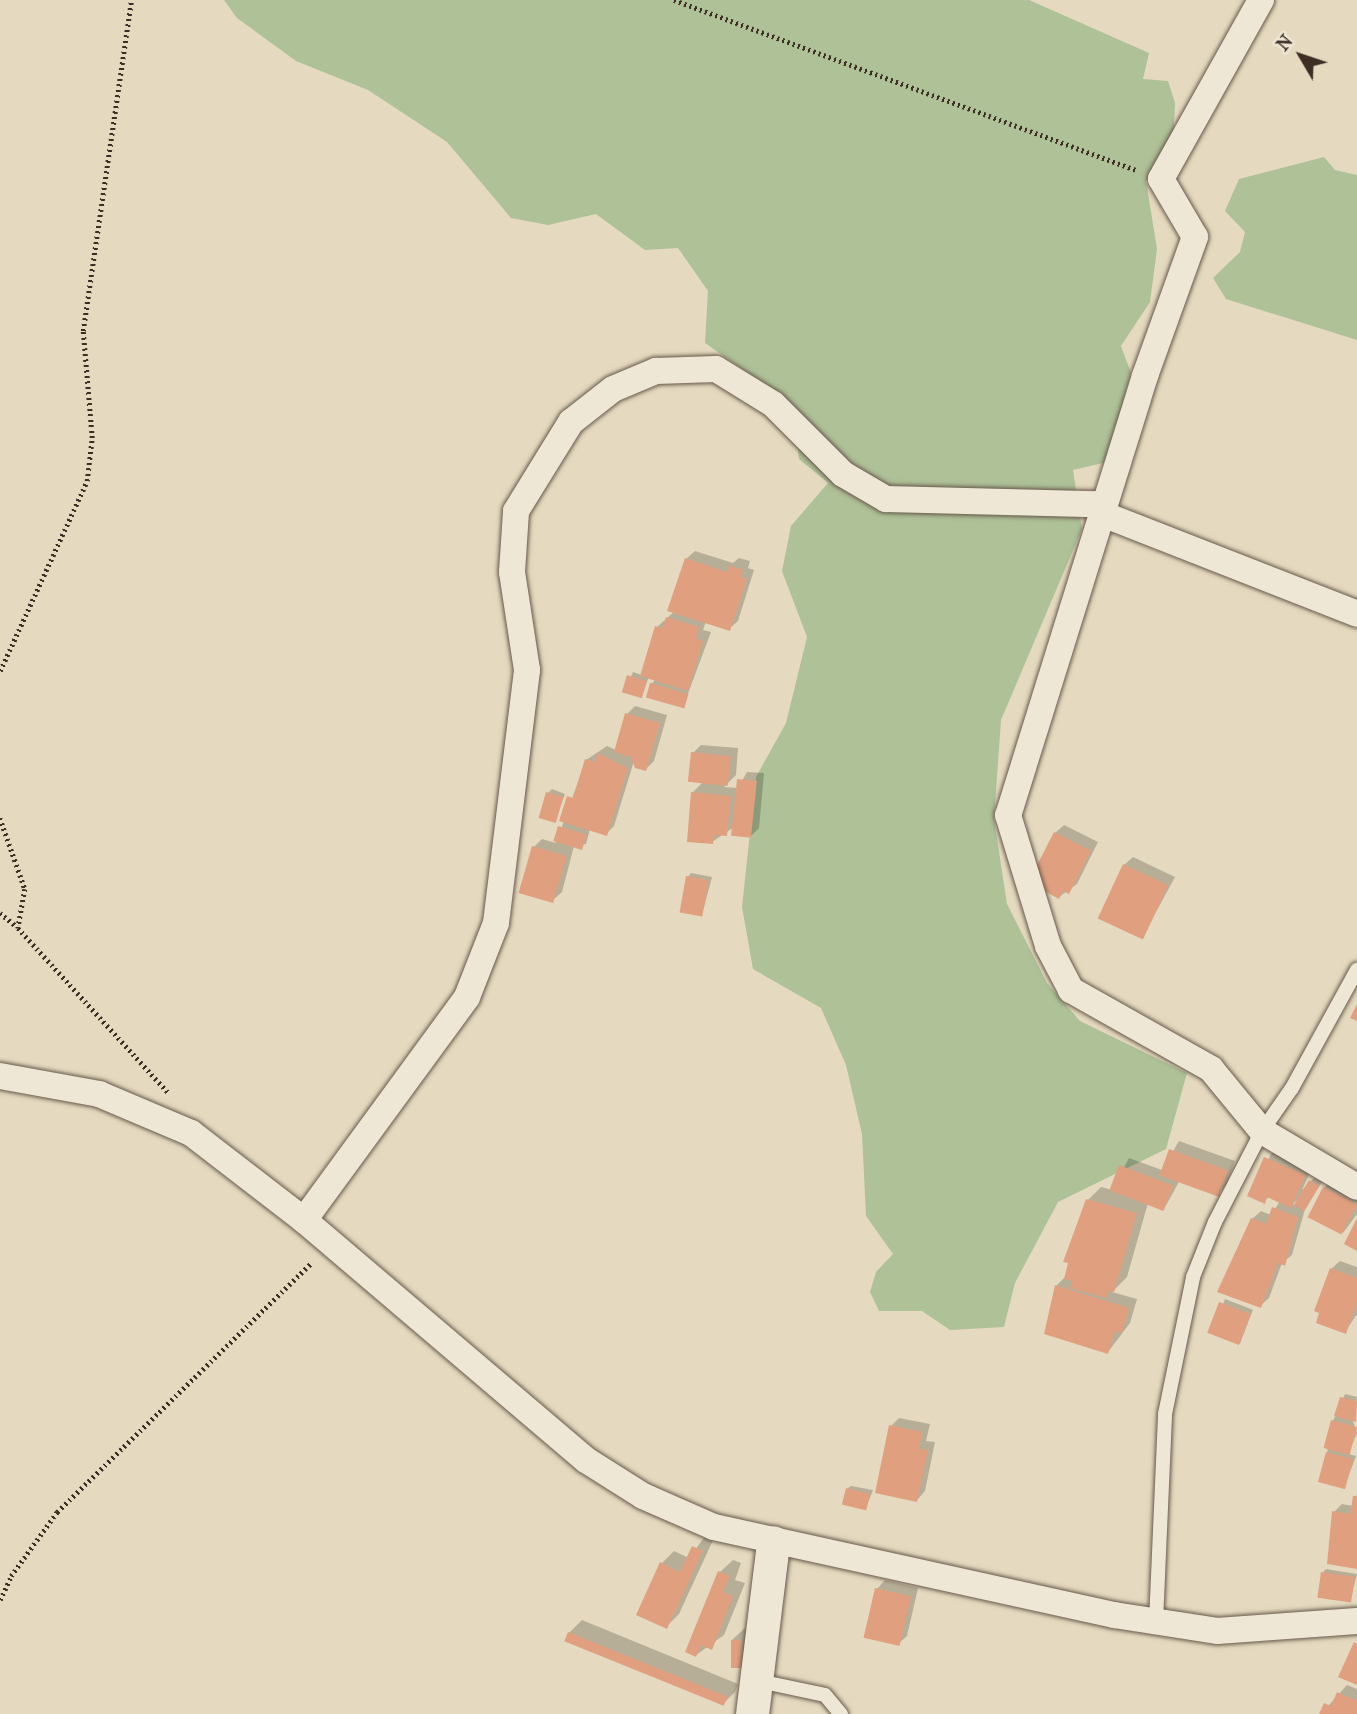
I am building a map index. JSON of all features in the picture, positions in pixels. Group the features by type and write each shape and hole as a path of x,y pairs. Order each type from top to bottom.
{"street":[{"path":"1261,0 1161,179 1195,237 1145,376 1105,515 1008,815 1048,946 1071,990 1211,1069 1262,1131 1357,1187"},
{"path":"304,1220 467,997 496,923 527,670 512,572 516,510 571,422 613,388 656,371 716,369 773,404 843,474 886,499 1096,504 1105,515 1357,614"},
{"path":"0,1076 99,1094 191,1133 304,1220 611,1478 714,1527 773,1542 1156,1622 1247,1632 1357,1621"},
{"path":"752,1714 759,1681 773,1542"}],"lane":[{"path":"1156,1622 1165,1414 1173,1358 1193,1277 1214,1222 1262,1131 1293,1088 1357,970"},
{"path":"759,1681 825,1695 841,1714"}],"path":[{"path":"0,671 87,481 92,438 83,331 131,0"},
{"path":"674,0 1161,179"},
{"path":"0,818 25,889 18,928"},
{"path":"0,913 18,928 162,1081 191,1133"},
{"path":"0,1600 11,1576 57,1512 330,1244"}],"green space":[{"path":"224,0 1029,0 1149,53 1143,79 1168,81 1175,103 1173,145 1146,181 1157,249 1150,302 1121,346 1131,373 1107,462 1073,470 1082,529 1001,720 994,819 1007,904 1047,983 1080,1021 1187,1073 1166,1149 1058,1202 1015,1283 1004,1327 950,1330 922,1311 879,1311 870,1292 876,1272 893,1254 866,1216 862,1134 846,1065 821,1008 753,969 742,907 756,777 786,723 807,637 782,571 791,526 828,483 799,459 793,405 705,343 708,291 678,248 645,250 596,214 548,225 511,218 447,142 368,90 296,61 237,18"},
{"path":"1324,157 1335,170 1357,175 1357,340 1226,299 1213,278 1240,252 1245,232 1225,211 1239,179"}],"building":[{"path":"685,558 727,572 729,565 743,570 741,577 747,579 730,631 667,611"},
{"path":"666,617 699,627 696,638 703,641 688,691 640,676 655,626 663,628"},
{"path":"627,675 647,681 642,698 622,692"},
{"path":"650,683 688,694 684,708 646,697"},
{"path":"625,713 660,723 646,771 635,768 631,757 614,752"},
{"path":"691,752 731,756 728,786 688,782"},
{"path":"598,753 628,768 607,836 559,821 567,796 573,798 585,759 595,762"},
{"path":"737,779 757,781 751,838 731,836"},
{"path":"546,792 563,797 556,823 539,818"},
{"path":"691,792 731,796 727,836 714,835 713,844 687,842"},
{"path":"558,826 587,835 582,850 553,841"},
{"path":"1054,832 1091,851 1069,894 1063,891 1059,899 1037,887 1032,875"},
{"path":"532,846 567,856 553,903 518,893"},
{"path":"1123,864 1168,885 1143,940 1098,918"},
{"path":"686,876 709,880 702,916 680,912"},
{"path":"1357,1004 1357,1021 1350,1018"},
{"path":"1169,1149 1228,1171 1219,1197 1159,1175"},
{"path":"1264,1157 1306,1175 1291,1208 1267,1197 1265,1204 1247,1196"},
{"path":"1119,1165 1173,1186 1163,1211 1109,1190"},
{"path":"1309,1180 1319,1186 1304,1211 1294,1205"},
{"path":"1323,1187 1357,1204 1341,1235 1308,1217"},
{"path":"1086,1199 1137,1213 1114,1292 1109,1291 1106,1298 1070,1288 1072,1281 1064,1279 1068,1263 1063,1262"},
{"path":"1272,1207 1298,1217 1285,1266 1278,1263 1261,1308 1217,1292 1251,1218 1266,1224"},
{"path":"1357,1218 1357,1251 1344,1244"},
{"path":"1330,1268 1357,1278 1357,1302 1346,1334 1316,1323 1319,1313 1314,1311"},
{"path":"1055,1285 1129,1308 1122,1333 1115,1331 1108,1354 1044,1334"},
{"path":"1219,1302 1251,1314 1239,1345 1207,1333"},
{"path":"1340,1397 1357,1401 1356,1422 1334,1416"},
{"path":"1331,1420 1357,1427 1350,1455 1323,1448"},
{"path":"889,1425 922,1432 919,1449 928,1450 917,1502 875,1493"},
{"path":"1326,1452 1353,1459 1345,1489 1318,1482"},
{"path":"846,1488 870,1494 866,1511 842,1504"},
{"path":"1353,1496 1357,1496 1357,1569 1327,1564 1332,1511 1350,1514"},
{"path":"692,1546 703,1551 667,1629 636,1615 660,1562 680,1572"},
{"path":"718,1571 730,1576 723,1592 733,1596 712,1650 701,1645 696,1657 685,1652"},
{"path":"1321,1572 1355,1577 1351,1602 1317,1598"},
{"path":"875,1588 911,1596 900,1646 864,1638"},
{"path":"568,1632 727,1696 724,1706 564,1641"},
{"path":"731,1640 742,1640 742,1668 731,1668"},
{"path":"1354,1642 1357,1644 1357,1685 1338,1677"},
{"path":"1337,1692 1357,1701 1357,1714 1319,1714 1324,1703 1331,1706"}]}
